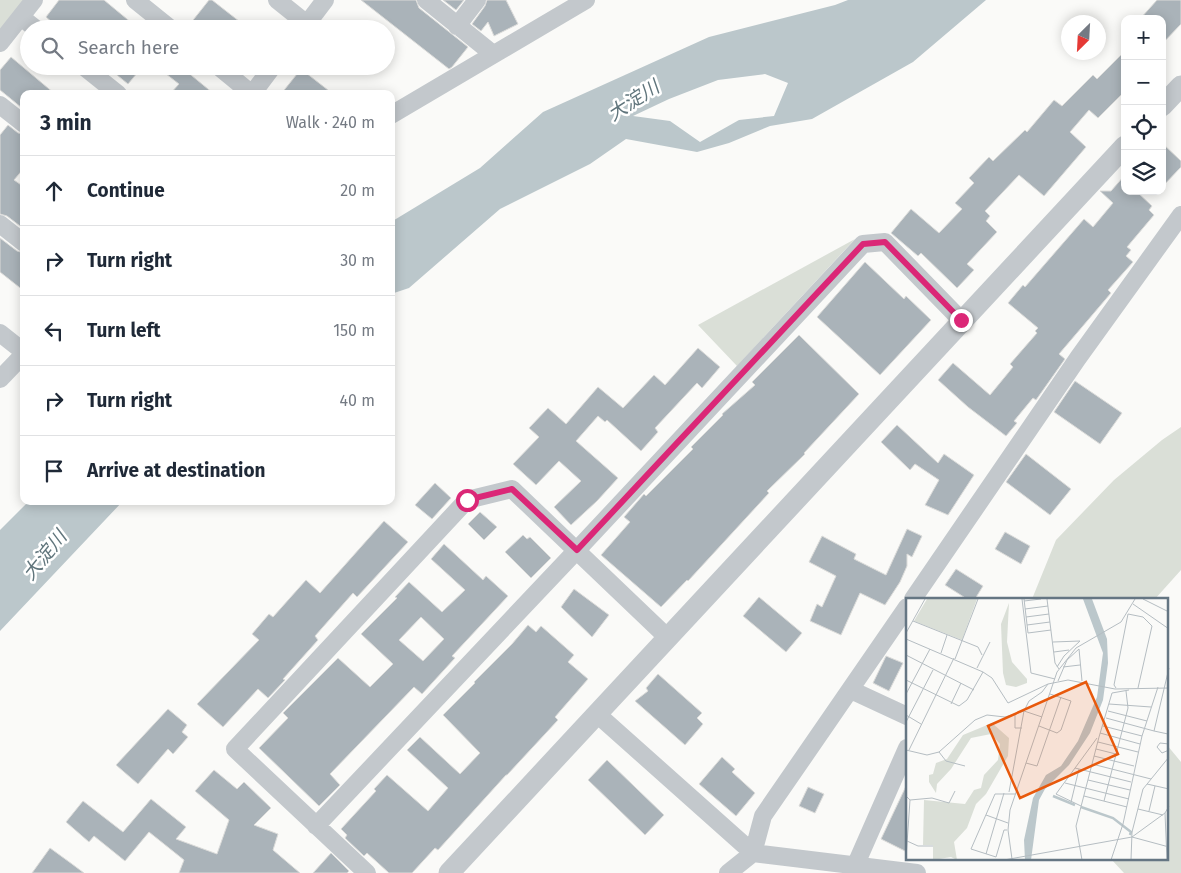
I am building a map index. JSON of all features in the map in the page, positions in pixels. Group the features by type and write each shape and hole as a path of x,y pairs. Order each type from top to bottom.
{"street":[{"path":"0,43 34,0"},
{"path":"135,0 160,20"},
{"path":"277,0 299,20"},
{"path":"310,20 325,0"},
{"path":"426,0 493,54"},
{"path":"457,26 477,0"},
{"path":"395,113 586,0"},
{"path":"21,17 25,20"},
{"path":"94,75 113,90"},
{"path":"229,75 247,90"},
{"path":"255,90 267,75"},
{"path":"1163,105 1181,86"},
{"path":"0,105 20,121"},
{"path":"449,873 961,320 1121,150"},
{"path":"914,598 1078,358 1181,215"},
{"path":"0,224 20,240"},
{"path":"316,826 863,244 885,242 961,320"},
{"path":"0,333 20,349"},
{"path":"0,379 20,356"},
{"path":"367,873 235,749 467,500 512,489 668,638"},
{"path":"728,873 753,853 762,816 906,608"},
{"path":"851,690 906,716"},
{"path":"597,714 753,853 856,864 917,873"},
{"path":"856,864 906,750"}],"shaded area":[{"path":"0,0 34,0 0,43"},
{"path":"855,239 737,366 698,325"},
{"path":"1181,427 1181,570 1156,598 1032,598 1056,540 1114,480 1162,440"},
{"path":"1168,746 1181,762 1181,873 1124,873 1112,860 1168,860"}],"water":[{"name":"大淀川","path":"848,0 986,0 913,62 812,119 770,126 729,143 697,152 626,139 590,164 500,209 409,288 395,293 395,220 480,168 543,112 709,37","holes":["765,74 788,83 774,116 739,120 700,142 670,121 633,116 669,99 718,80"]},
{"name":"大淀川","path":"25,505 119,505 0,631 0,530"}],"building":[{"path":"59,0 104,0 128,20 50,20 46,17"},
{"path":"209,0 212,0 238,20 193,20"},
{"path":"361,0 416,0 419,8 468,47 449,69 395,27 395,20 387,20"},
{"path":"443,0 464,0 456,10"},
{"path":"487,0 506,0 518,24 494,36 488,22 481,31 472,24"},
{"path":"1157,0 1181,0 1181,24 1166,40 1166,15 1144,15"},
{"path":"1121,55 1121,95 1098,118 1089,110 1070,132 1086,147 1044,196 1019,175 985,211 990,216 986,221 997,232 967,264 974,270 957,288 921,253 918,256 891,233 911,209 939,233 962,209 955,203 974,183 969,178 989,157 993,161 1025,130 1027,132 1054,100 1062,106 1093,75 1097,79"},
{"path":"11,57 20,65 20,75 32,75 50,90 20,90 20,107 0,90 0,70"},
{"path":"117,75 136,75 128,84"},
{"path":"168,75 191,75 209,90 174,90 179,84"},
{"path":"296,75 309,75 328,90 284,90"},
{"path":"8,125 20,133 20,173 14,180 20,184 20,226 7,216 0,214 0,135"},
{"path":"1166,147 1181,161 1181,167 1166,183"},
{"path":"1121,180 1121,195 1140,195 1152,206 1149,210 1154,215 1127,247 1131,250 1126,256 1133,262 1108,290 1111,293 1059,354 1065,359 1036,400 1033,398 1014,421 1017,423 1006,436 968,407 938,380 953,363 990,395 1013,367 1010,364 1037,333 1035,331 1038,328 1008,303 1023,285 1025,287 1084,219 1093,227 1113,203 1100,191 1111,191"},
{"path":"0,238 20,252 20,288 0,272"},
{"path":"865,262 904,299 906,296 931,320 880,375 817,317"},
{"path":"799,335 859,394 805,454 767,491 769,493 688,581 661,607 601,555 630,522 624,517 644,494 646,496 693,449 691,447 722,414 755,385 752,382"},
{"path":"698,348 720,367 702,388 697,383 655,428 658,432 641,451 607,420 605,422 598,416 576,441 618,478 571,525 554,507 581,481 559,461 536,485 513,464 539,437 529,428 548,408 566,424 598,387 623,408 654,375 665,385"},
{"path":"1075,381 1122,413 1100,444 1054,412"},
{"path":"897,425 938,463 944,454 974,475 948,515 925,505 939,480 915,464 910,470 881,442"},
{"path":"1026,454 1071,489 1050,515 1006,482"},
{"path":"435,483 451,498 432,519 415,505"},
{"path":"480,512 497,527 484,540 468,524"},
{"path":"384,521 408,542 357,597 353,593 315,636 318,640 268,698 258,689 223,727 197,704 259,640 252,634 269,614 273,617 306,580 320,593"},
{"path":"907,529 922,536 912,557 907,554 907,566 900,582 885,605 860,593 841,635 810,621 817,604 822,607 836,576 809,562 822,536 856,554 854,559 886,575"},
{"path":"1005,532 1030,546 1021,564 995,549"},
{"path":"523,535 527,539 530,537 551,558 531,578 505,552"},
{"path":"444,544 483,580 486,576 508,596 452,656 455,658 422,694 414,687 330,774 340,785 319,806 259,748 288,718 283,713 338,658 370,687 393,664 361,634 397,598 395,597 409,582 442,612 465,590 431,559","holes":["421,617 444,639 423,661 399,640"]},
{"path":"956,569 983,586 976,598 965,598 945,585"},
{"path":"574,589 609,615 592,637 561,607"},
{"path":"759,597 802,633 786,652 743,616"},
{"path":"528,625 536,632 541,626 574,655 568,662 588,679 555,717 558,720 438,850 435,848 412,873 389,873 367,853 364,856 345,838 347,835 341,829 376,791 374,789 387,775 428,811 448,788 407,750 420,737 460,774 480,753 443,715"},
{"path":"886,656 903,663 889,691 873,683"},
{"path":"658,674 702,713 697,718 703,724 685,745 635,701 648,691 646,688"},
{"path":"168,709 187,725 182,732 188,737 173,754 168,749 138,784 116,765"},
{"path":"722,757 735,769 732,772 755,793 736,816 699,784"},
{"path":"607,760 664,815 645,835 588,780"},
{"path":"214,770 237,789 244,782 271,808 254,825 278,834 273,850 300,873 179,873 184,860 149,832 125,861 94,836 89,842 66,822 83,801 123,832 151,799 186,827 176,839 217,854 229,820 195,791"},
{"path":"906,786 906,852 881,839"},
{"path":"808,787 824,794 815,813 799,806"},
{"path":"50,848 72,864 84,873 32,873"},
{"path":"331,853 349,871 347,873 313,873"}],"route":[{"path":"467,500 512,489 577,550 863,244 885,242 961,320"}]}
